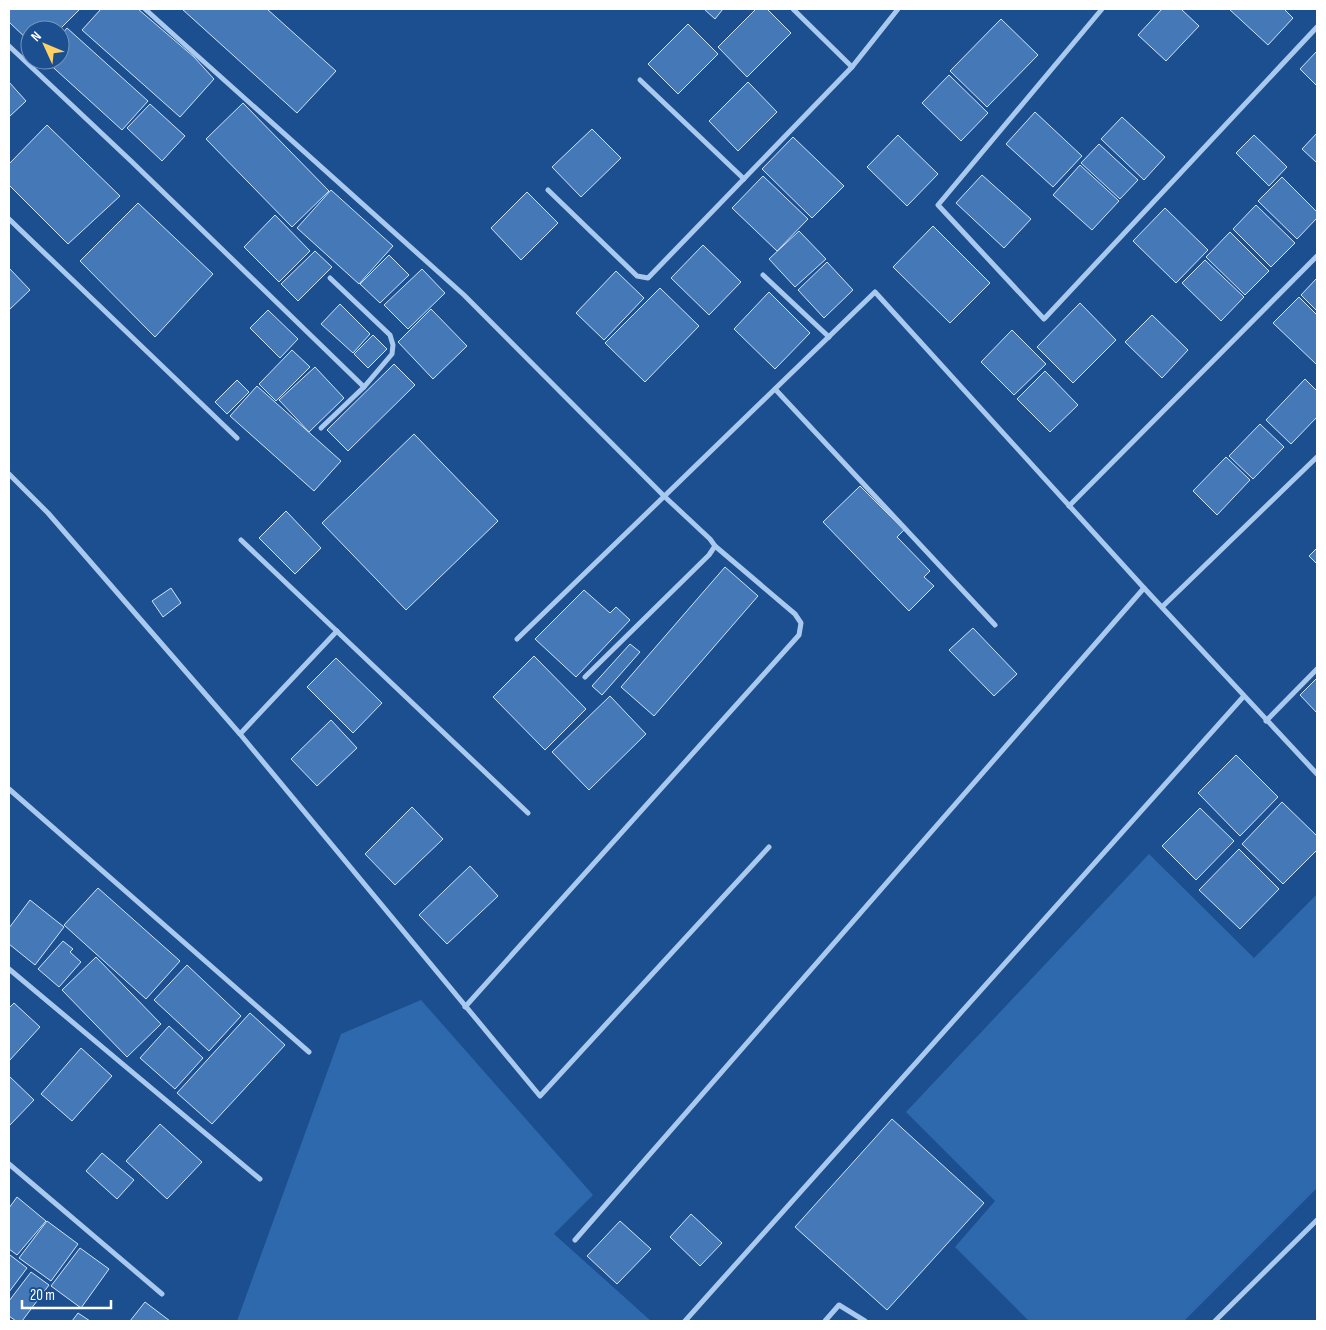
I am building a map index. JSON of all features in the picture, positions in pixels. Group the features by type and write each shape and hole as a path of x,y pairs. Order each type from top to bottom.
{"street":[{"path":"145,9 464,295 715,546 795,614 801,623 799,635 465,1007"},
{"path":"793,9 852,67"},
{"path":"548,190 638,276 648,278 852,67 898,9"},
{"path":"1102,9 938,205 1044,319 1317,27"},
{"path":"9,46 131,161 364,387"},
{"path":"640,80 744,179"},
{"path":"9,220 237,438"},
{"path":"1069,506 1317,256"},
{"path":"763,275 829,337"},
{"path":"321,428 364,387 392,354 393,345 390,335 330,278"},
{"path":"517,639 875,292 1144,588 1317,774"},
{"path":"775,390 995,625"},
{"path":"1162,607 1317,457"},
{"path":"9,474 48,513 240,734 540,1096 769,847"},
{"path":"241,540 528,813"},
{"path":"585,677 709,555 715,546"},
{"path":"575,1240 1144,588"},
{"path":"240,734 337,631"},
{"path":"1266,721 1317,669"},
{"path":"685,1321 1244,696"},
{"path":"9,789 308,1052"},
{"path":"9,969 260,1179"},
{"path":"9,1164 162,1294"},
{"path":"1215,1321 1317,1220"},
{"path":"825,1321 839,1305 865,1321"}],"shaded area":[{"path":"1149,854 1254,958 1317,894 1317,1188 1184,1321 1029,1321 955,1247 995,1201 906,1112"},
{"path":"421,1000 593,1195 554,1234 651,1321 237,1321 341,1034"}],"building":[{"path":"9,9 80,9 69,20 20,20 20,32 9,22"},
{"path":"101,9 138,9 194,57 214,79 180,117 82,30"},
{"path":"182,9 267,9 336,71 297,113"},
{"path":"704,9 723,9 715,19"},
{"path":"756,9 767,9 791,33 747,77 718,47"},
{"path":"1162,9 1181,9 1199,26 1166,61 1138,35"},
{"path":"1229,9 1284,9 1293,18 1268,45"},
{"path":"1001,19 1038,55 987,107 950,71"},
{"path":"688,24 718,54 678,94 648,64"},
{"path":"70,31 148,101 122,130 56,70 70,70"},
{"path":"1317,51 1317,86 1300,69"},
{"path":"949,75 988,113 961,141 922,103"},
{"path":"9,82 26,101 9,117"},
{"path":"748,82 777,112 738,151 709,121"},
{"path":"243,103 329,191 292,227 206,139"},
{"path":"150,104 185,136 162,161 127,128"},
{"path":"1035,112 1082,156 1053,187 1006,144"},
{"path":"1122,117 1165,157 1144,180 1101,139"},
{"path":"47,125 120,196 68,244 9,185 9,164"},
{"path":"592,129 621,158 581,197 552,167"},
{"path":"1317,133 1317,163 1302,149"},
{"path":"898,135 938,174 907,206 867,167"},
{"path":"1254,135 1287,167 1269,186 1236,153"},
{"path":"793,137 844,186 812,218 762,169"},
{"path":"1099,144 1138,180 1120,199 1081,163"},
{"path":"1080,165 1119,201 1092,230 1053,195"},
{"path":"982,175 1031,219 1004,248 956,203"},
{"path":"763,176 808,219 777,251 732,208"},
{"path":"1282,177 1317,212 1317,218 1297,239 1258,201"},
{"path":"331,190 393,246 359,284 297,228"},
{"path":"527,192 558,223 521,260 491,228"},
{"path":"138,203 213,274 155,337 80,261"},
{"path":"1256,205 1295,243 1271,267 1233,229"},
{"path":"1165,208 1208,250 1176,283 1133,241"},
{"path":"275,215 310,251 279,282 244,247"},
{"path":"933,226 990,283 950,323 893,267"},
{"path":"799,231 826,259 795,287 769,259"},
{"path":"1230,232 1269,271 1245,295 1206,257"},
{"path":"703,245 741,282 709,315 671,278"},
{"path":"315,251 332,267 298,301 281,284"},
{"path":"389,255 409,275 380,303 360,284"},
{"path":"1205,260 1244,297 1221,321 1182,283"},
{"path":"827,262 853,290 824,318 798,290"},
{"path":"9,268 30,290 9,310"},
{"path":"422,269 445,293 408,329 384,305"},
{"path":"616,271 644,298 604,340 576,313"},
{"path":"1317,278 1317,311 1301,295"},
{"path":"660,288 699,326 645,382 605,343"},
{"path":"769,292 810,333 775,369 734,329"},
{"path":"1299,297 1317,315 1316,364 1273,323"},
{"path":"1080,303 1116,340 1073,383 1037,347"},
{"path":"340,304 370,334 353,353 321,324"},
{"path":"431,309 467,346 433,379 398,342"},
{"path":"268,310 298,339 280,358 250,328"},
{"path":"1152,315 1188,350 1162,378 1125,342"},
{"path":"1012,330 1046,364 1014,395 981,362"},
{"path":"373,335 387,349 368,368 354,354"},
{"path":"292,350 310,367 276,401 259,384"},
{"path":"394,364 415,385 348,451 327,430"},
{"path":"315,367 344,398 309,432 279,400"},
{"path":"1045,371 1078,405 1050,432 1017,399"},
{"path":"1305,379 1317,391 1317,417 1291,444 1266,420"},
{"path":"237,380 249,392 227,414 215,402"},
{"path":"257,386 341,461 314,491 230,416"},
{"path":"1260,424 1284,447 1253,479 1229,456"},
{"path":"414,434 498,521 406,610 322,523"},
{"path":"1226,457 1250,480 1217,515 1193,491"},
{"path":"860,486 904,530 897,537 930,571 924,577 934,586 909,611 823,522"},
{"path":"286,511 321,548 295,574 259,538"},
{"path":"1317,548 1317,564 1309,556"},
{"path":"725,567 758,596 654,716 621,687"},
{"path":"171,588 181,603 163,617 152,601"},
{"path":"584,590 610,613 616,607 630,620 576,677 535,639"},
{"path":"973,628 1017,674 994,696 949,650"},
{"path":"630,644 640,652 602,695 592,686"},
{"path":"534,656 586,709 545,750 493,697"},
{"path":"336,658 382,703 353,733 307,687"},
{"path":"1317,678 1317,713 1300,695"},
{"path":"610,696 646,734 589,790 552,752"},
{"path":"331,720 357,748 317,786 291,759"},
{"path":"1236,755 1278,797 1240,836 1198,793"},
{"path":"1282,802 1317,836 1317,850 1283,884 1242,844"},
{"path":"412,807 443,839 395,885 365,854"},
{"path":"1200,808 1234,841 1196,880 1162,846"},
{"path":"1239,849 1279,889 1240,929 1199,890"},
{"path":"470,866 498,896 447,944 419,915"},
{"path":"98,888 180,961 146,999 64,925"},
{"path":"30,900 64,927 35,965 9,944 9,928"},
{"path":"63,941 73,949 70,952 81,962 59,987 38,969"},
{"path":"96,957 161,1024 127,1057 62,990"},
{"path":"187,965 241,1016 209,1051 154,1000"},
{"path":"14,1003 40,1027 9,1061 9,1008"},
{"path":"250,1013 285,1045 212,1124 177,1093"},
{"path":"169,1026 203,1058 175,1089 140,1058"},
{"path":"81,1048 112,1076 72,1121 41,1094"},
{"path":"9,1076 34,1100 9,1126"},
{"path":"892,1119 984,1203 887,1310 795,1227"},
{"path":"160,1124 202,1162 167,1199 126,1161"},
{"path":"102,1153 134,1180 117,1199 86,1171"},
{"path":"17,1197 46,1221 17,1255 9,1249 9,1208"},
{"path":"691,1214 722,1243 700,1266 670,1237"},
{"path":"47,1221 78,1244 51,1281 19,1258"},
{"path":"620,1221 651,1249 617,1284 587,1256"},
{"path":"80,1248 109,1269 81,1308 51,1286"},
{"path":"9,1256 27,1268 9,1292"},
{"path":"31,1272 49,1285 22,1321 16,1321 9,1316 9,1301"},
{"path":"145,1302 170,1321 130,1321"},
{"path":"78,1313 90,1321 72,1321"}]}
